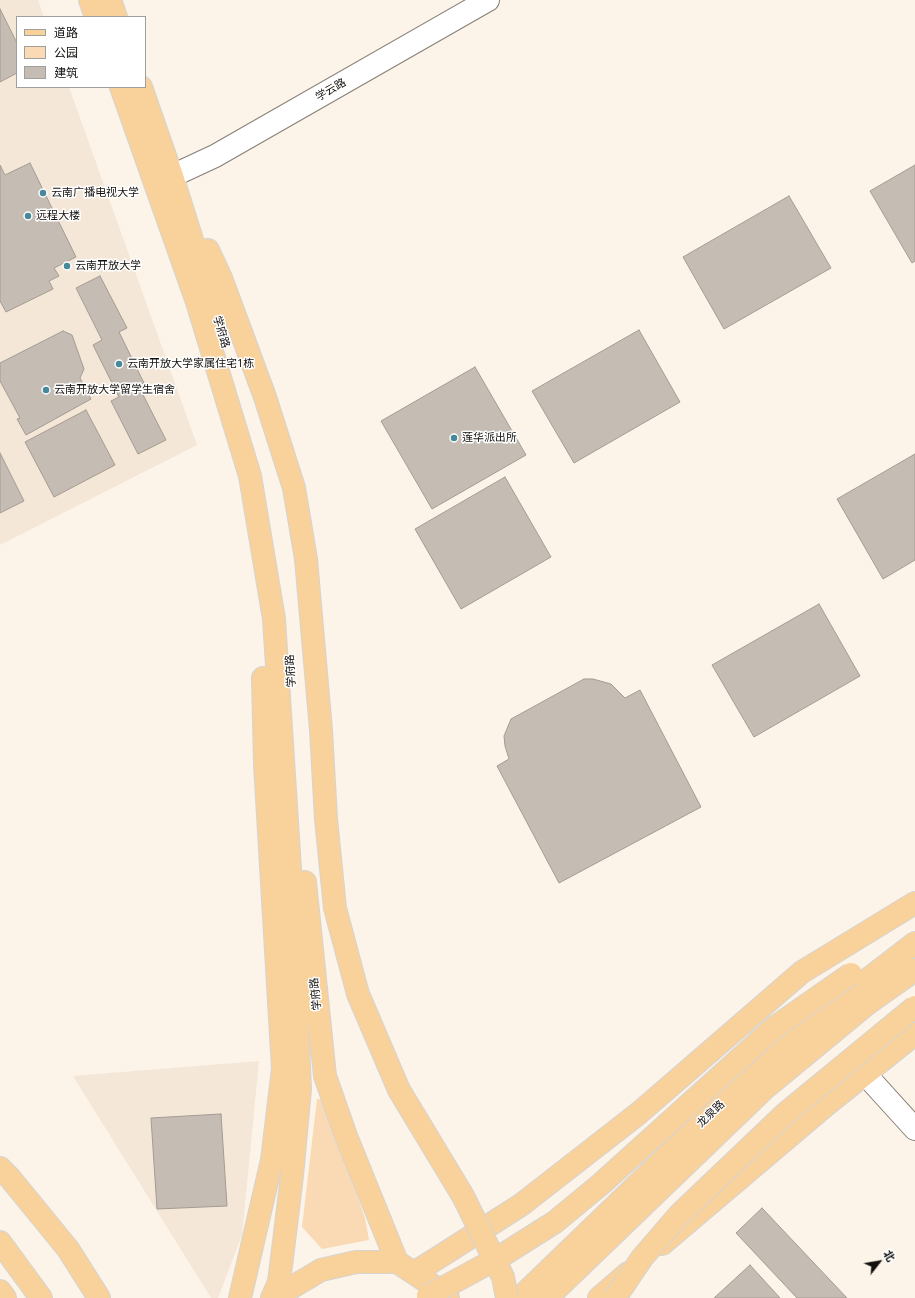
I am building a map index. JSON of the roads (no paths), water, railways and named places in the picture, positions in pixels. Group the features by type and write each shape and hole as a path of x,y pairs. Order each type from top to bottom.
{"main road":[{"path":"90,0 96,16"},
{"path":"110,0 116,16"},
{"name":"学府路","path":"122,88 196,302 250,476 274,619 292,900 300,1089 292,1176 279,1282 272,1298"},
{"name":"学府路","path":"141,88 172,176 264,472 288,618 306,899 325,1076 346,1136 405,1268"},
{"path":"172,176 221,278 265,397 294,488 306,559 321,730 326,819 336,908 358,994 399,1090 463,1196 503,1277 507,1298"},
{"name":"学府路","path":"240,1298 272,1160 283,1069 264,764 260,572 250,476"},
{"path":"405,1268 521,1205 633,1118 802,972 915,903"},
{"path":"423,1298 498,1258 555,1222 601,1184 775,1027 857,989 890,946 915,932"},
{"name":"龙泉路","path":"520,1298 751,1075 915,943"},
{"name":"龙泉路","path":"547,1298 764,1089 857,989 915,970"},
{"path":"615,1298 642,1258 678,1215 786,1113 915,1007"},
{"path":"599,1298 865,1074 915,1034"},
{"path":"0,1168 68,1249 99,1298"},
{"path":"0,1242 41,1298"},
{"path":"280,1298 289,1288 320,1270 356,1262 405,1268 444,1293 448,1298"},
{"path":"0,1291 5,1298"}],"street":[{"name":"学云路","path":"172,176 215,156 488,0"},
{"path":"865,1074 915,1129"}],"place":[{"name":"云南广播电视大学","path":"43,193"},
{"name":"远程大楼","path":"28,216"},
{"name":"云南开放大学","path":"67,266"},
{"name":"云南开放大学家属住宅1栋","path":"119,364"},
{"name":"云南开放大学留学生宿舍","path":"46,390"},
{"name":"莲华派出所","path":"454,438"}]}
